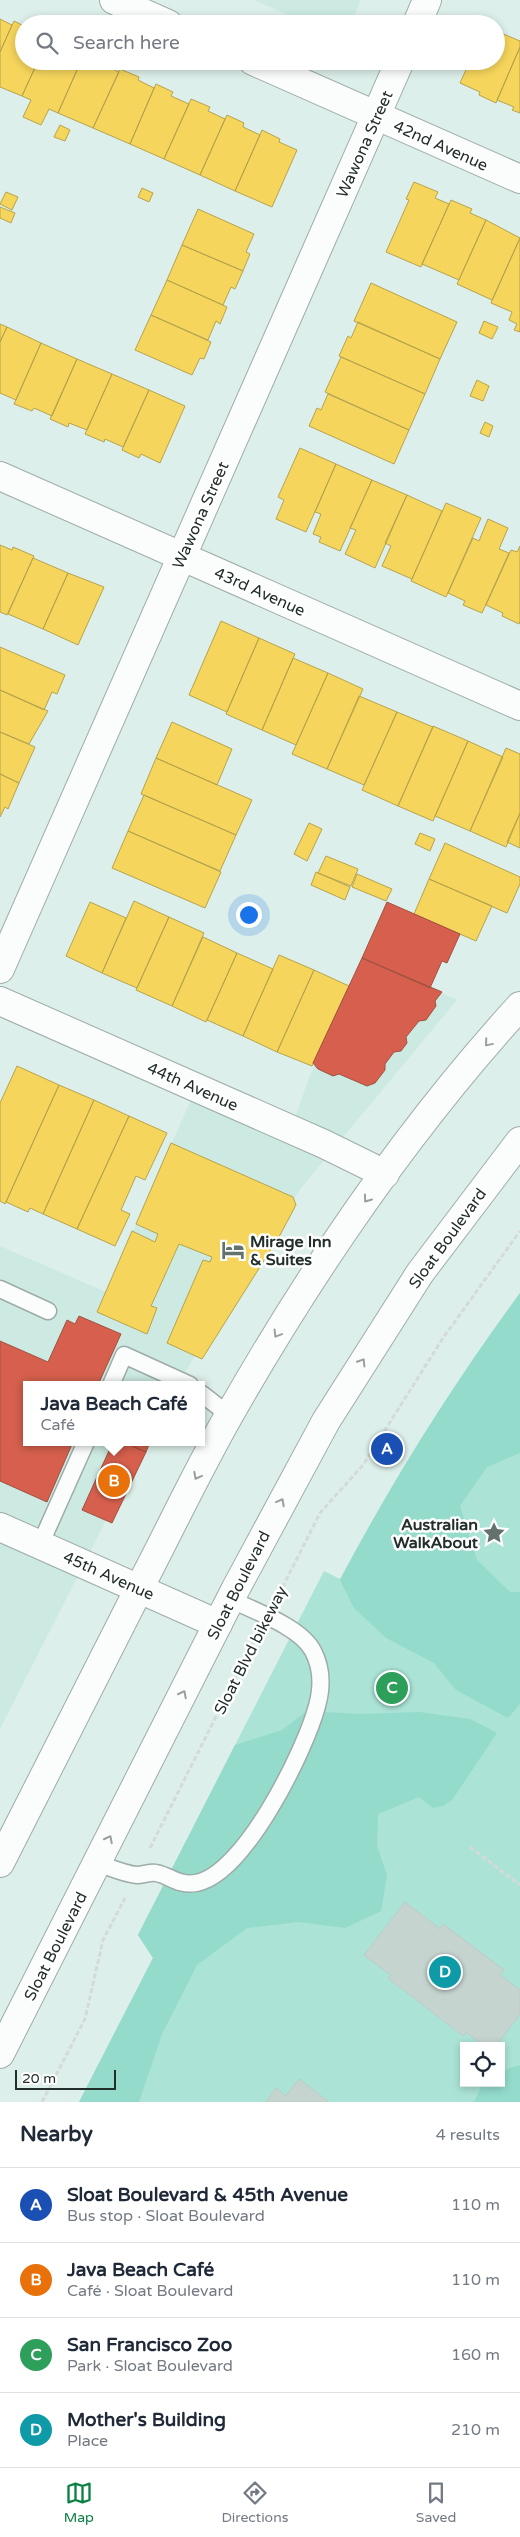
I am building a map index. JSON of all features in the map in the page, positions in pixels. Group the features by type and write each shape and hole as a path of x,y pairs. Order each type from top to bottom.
{"street":[{"path":"114,0 148,15"},
{"path":"421,15 427,0"},
{"name":"42nd Avenue","path":"273,70 520,179"},
{"name":"Wawona Street","path":"0,969 396,70"},
{"name":"43rd Avenue","path":"0,476 520,706"},
{"name":"44th Avenue","path":"0,1001 332,1148 385,1174"},
{"path":"0,1863 229,1415 292,1308 385,1174 450,1088 520,1006"},
{"name":"Sloat Boulevard","path":"0,2054 230,1599 292,1481 361,1362 430,1260 520,1141"},
{"name":"45th Avenue","path":"0,1527 218,1624"}],"lane":[{"path":"0,1289 48,1310"},
{"path":"113,1381 124,1355 181,1381"},
{"path":"205,1396 229,1415"},
{"path":"40,1545 84,1446"},
{"path":"97,1863 136,1875 156,1873 182,1884 196,1883 210,1878 237,1855 251,1837 297,1759 318,1705 319,1664 305,1639 267,1617 230,1599"}],"path":[{"name":"Sloat Blvd bikeway","path":"42,2102 84,2020 103,1940 320,1512 363,1465 443,1338 520,1232"},
{"path":"470,1847 520,1885"}],"shaded area":[{"path":"254,0 361,0 355,15 288,15"},
{"path":"362,958 457,1000 301,1188 179,1381 23,1381 23,1446 144,1446 0,1729 0,1246 106,1292 196,1088 291,1129 309,1078"}],"green space":[{"path":"520,1293 520,2102 79,2102 153,1958 138,1935 324,1571 340,1579 381,1505 471,1362"},
{"path":"520,1293 520,1453 487,1467 460,1506 477,1560 510,1592 520,1592 520,1704 508,1718 456,1690 434,1663 386,1638 354,1608 340,1580 381,1505 425,1433 471,1362"},
{"path":"307,1711 360,1714 419,1712 470,1719 497,1733 452,1800 443,1806 433,1808 419,1797 378,1814 377,1846 387,1875 381,1911 345,1928 298,1922 247,1928 197,1965 162,2034 139,2102 79,2102 153,1958 138,1935 235,1745 282,1730"},
{"path":"520,2065 520,2102 474,2102 481,2087 505,2087 505,2070"}],"building: Homes":[{"path":"0,19 12,25 0,52"},
{"path":"14,21 15,70 34,70 22,96 0,87 0,52"},
{"path":"505,35 520,41 520,47 496,103 479,95 480,92 460,83 466,70 505,70"},
{"path":"520,47 520,113 512,110 514,107 497,100"},
{"path":"34,70 77,70 58,113 49,109 41,125 23,117 31,100 22,96"},
{"path":"77,70 115,70 119,72 93,128 58,113"},
{"path":"120,70 139,77 138,80 154,88 130,144 93,128"},
{"path":"156,84 173,92 171,96 189,104 164,159 130,144"},
{"path":"191,99 210,107 208,111 225,119 200,175 164,159"},
{"path":"227,115 244,123 243,127 260,135 235,191 200,175"},
{"path":"60,125 70,130 65,141 54,137"},
{"path":"262,130 280,139 279,142 297,150 272,207 235,191"},
{"path":"414,182 438,192 435,198 449,204 421,267 386,252 409,200 406,199"},
{"path":"142,188 153,193 149,202 138,197"},
{"path":"6,192 18,197 12,210 0,204"},
{"path":"451,200 472,209 470,213 486,220 459,280 422,264"},
{"path":"0,207 15,213 11,223 0,218"},
{"path":"198,209 254,234 246,252 250,254 243,271 182,245"},
{"path":"486,220 520,238 492,300 457,284"},
{"path":"520,238 520,332 514,330 517,324 509,320 512,312 491,303"},
{"path":"182,245 243,271 235,289 231,287 223,305 167,280"},
{"path":"167,280 227,307 220,324 216,321 208,340 151,315"},
{"path":"371,283 457,322 440,359 354,321"},
{"path":"151,315 211,342 204,359 200,358 192,375 135,350"},
{"path":"484,321 498,327 492,339 479,333"},
{"path":"358,322 440,359 425,394 339,356 348,336 351,338"},
{"path":"0,324 7,327 0,342"},
{"path":"7,327 41,343 16,400 0,393 0,342"},
{"path":"41,343 77,359 52,416 34,408 32,411 14,404"},
{"path":"341,357 425,394 409,430 325,392"},
{"path":"77,359 112,374 87,430 69,423 68,427 50,419"},
{"path":"112,374 149,390 123,447 105,439 104,442 85,434"},
{"path":"477,380 489,386 483,401 470,396"},
{"path":"149,390 185,406 160,463 141,454 139,458 122,450"},
{"path":"328,394 409,430 394,464 309,426 317,408 321,410"},
{"path":"485,422 493,426 489,437 480,433"},
{"path":"300,448 336,464 306,532 276,519 284,500 278,497"},
{"path":"336,464 372,480 340,551 319,542 321,537 313,534 321,514 315,512"},
{"path":"372,480 407,495 375,568 345,554 356,530 350,528"},
{"path":"407,495 442,511 412,579 382,566 391,546 385,543"},
{"path":"446,503 481,518 446,597 411,581"},
{"path":"488,519 508,528 499,549 509,553 482,613 463,605 465,601 448,593 473,538 479,541"},
{"path":"0,545 12,550 13,547 34,556 7,615 0,612"},
{"path":"520,546 519,624 502,616 503,613 486,605 511,550 517,552"},
{"path":"33,558 68,573 43,629 8,614"},
{"path":"68,573 104,587 78,645 43,629"},
{"path":"221,621 259,638 227,712 189,695"},
{"path":"259,638 295,654 262,730 226,714"},
{"path":"0,647 65,675 57,694 52,692 44,710 0,690"},
{"path":"293,658 328,673 296,745 262,730"},
{"path":"328,673 363,689 327,769 292,754"},
{"path":"0,690 48,711 29,744 0,732"},
{"path":"359,696 397,712 364,785 327,769"},
{"path":"397,712 433,727 398,806 362,790"},
{"path":"172,722 232,749 217,785 156,758"},
{"path":"433,726 468,741 433,821 398,806"},
{"path":"0,732 35,747 19,783 0,774"},
{"path":"468,741 503,757 470,831 435,816"},
{"path":"506,748 520,754 520,813 506,847 470,831"},
{"path":"156,758 252,800 236,835 141,794"},
{"path":"0,774 19,783 8,809 5,807 0,817"},
{"path":"144,795 236,835 220,871 128,831"},
{"path":"520,813 520,848 507,842"},
{"path":"309,823 322,829 307,861 294,854"},
{"path":"128,831 221,872 205,908 112,868"},
{"path":"420,833 435,839 430,851 415,844"},
{"path":"445,843 520,877 520,884 507,913 429,879"},
{"path":"326,856 358,869 351,886 318,873"},
{"path":"316,872 350,887 345,900 311,885"},
{"path":"357,874 392,889 386,901 352,887"},
{"path":"429,879 492,906 476,941 414,914"},
{"path":"134,901 169,917 137,988 102,973"},
{"path":"90,902 126,918 102,973 66,956"},
{"path":"169,917 204,933 172,1006 136,990"},
{"path":"203,937 237,953 206,1022 172,1006"},
{"path":"237,953 273,969 243,1036 207,1020"},
{"path":"279,955 314,970 277,1052 243,1036"},
{"path":"314,970 349,986 312,1066 277,1052"},
{"path":"17,1066 59,1085 5,1204 0,1201 0,1103"},
{"path":"59,1085 94,1100 43,1214 30,1208 28,1212 6,1202"},
{"path":"94,1100 129,1116 77,1229 43,1214"},
{"path":"129,1116 167,1133 145,1180 136,1176 121,1210 130,1214 115,1246 77,1229"},
{"name":"Mirage Inn & Suites","path":"171,1143 293,1197 296,1205 280,1235 202,1359 167,1343 203,1260 210,1262 212,1257 179,1244 151,1306 157,1308 147,1334 97,1312 132,1231 155,1242 158,1234 136,1224"}],"building: Shops":[{"path":"387,902 460,934 447,963 442,961 430,988 362,958"},
{"path":"362,958 442,992 435,1001 436,1006 426,1020 419,1021 406,1037 407,1043 401,1051 394,1052 385,1064 385,1070 375,1083 367,1086 339,1074 333,1076 318,1069 313,1063"},
{"path":"79,1316 121,1334 100,1381 23,1381 23,1446 71,1446 47,1502 0,1481 0,1341 48,1362 67,1320 75,1324"},
{"path":"111,1446 132,1446 146,1452 112,1523 82,1510"},
{"path":"132,1446 148,1446 146,1452"}],"building: Other":[{"path":"405,1902 440,1929 443,1924 504,1970 500,1975 520,1990 520,2014 499,2042 479,2042 466,2032 463,2036 388,1978 391,1975 364,1955"},
{"path":"299,2079 329,2102 266,2102 276,2088 286,2096"}],"place":[{"name":"Mirage Inn & Suites","path":"233,1250"},
{"name":"Sloat Boulevard & 45th Avenue","path":"387,1449"},
{"name":"Java Beach Café","path":"114,1481"},
{"name":"Australian WalkAbout","path":"494,1533"},
{"name":"San Francisco Zoo","path":"392,1688"},
{"name":"Mother's Building","path":"445,1972"}]}
